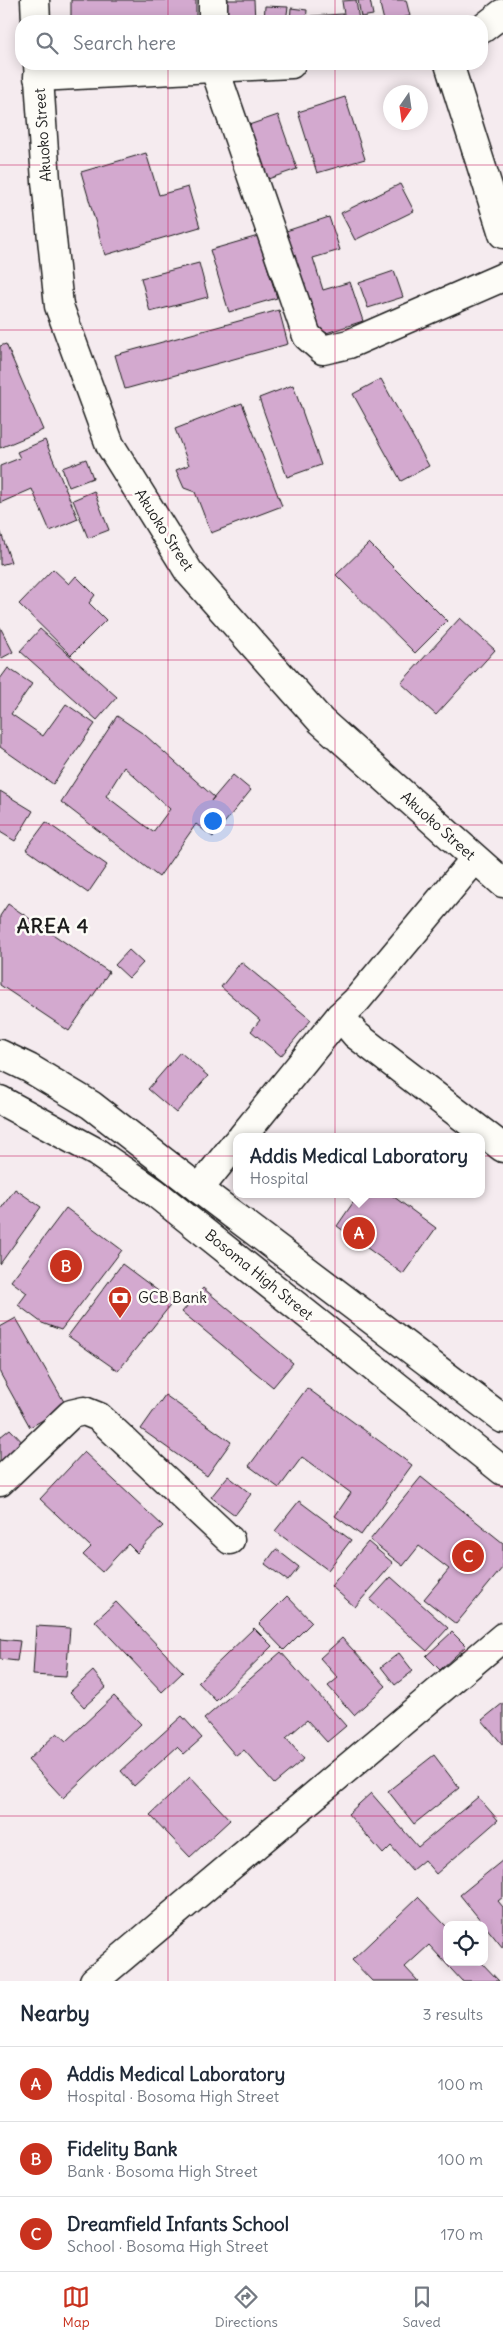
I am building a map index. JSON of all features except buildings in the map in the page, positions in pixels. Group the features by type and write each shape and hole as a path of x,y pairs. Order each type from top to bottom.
{"street":[{"path":"35,0 36,15"},
{"path":"213,0 213,15"},
{"path":"488,24 503,13"},
{"path":"38,71 73,70"},
{"path":"214,70 307,336 323,350 349,344 503,277"},
{"path":"451,70 503,234"},
{"name":"Akuoko Street","path":"38,71 46,181 59,306 110,445 189,572 321,721 474,860 503,883"},
{"path":"245,1133 340,1016 356,1000 474,860"},
{"path":"340,1016 356,1035 483,1133"},
{"name":"Bosoma High Street","path":"0,1054 29,1068 91,1105 199,1190 503,1419"},
{"name":"Bosoma High Street","path":"0,1100 96,1152 154,1192 503,1471"},
{"path":"485,1134 503,1148"},
{"path":"199,1190 233,1147"},
{"path":"0,1482 71,1414 84,1411 99,1417 230,1540"},
{"path":"94,1981 503,1637"}],"place":[{"name":"Addis Medical Laboratory","path":"359,1233"},
{"name":"Fidelity Bank","path":"66,1266"},
{"name":"GCB Bank","path":"120,1319"},
{"name":"Dreamfield Infants School","path":"468,1556"}],"district":[{"name":"AREA 4","path":"53,926"}]}
